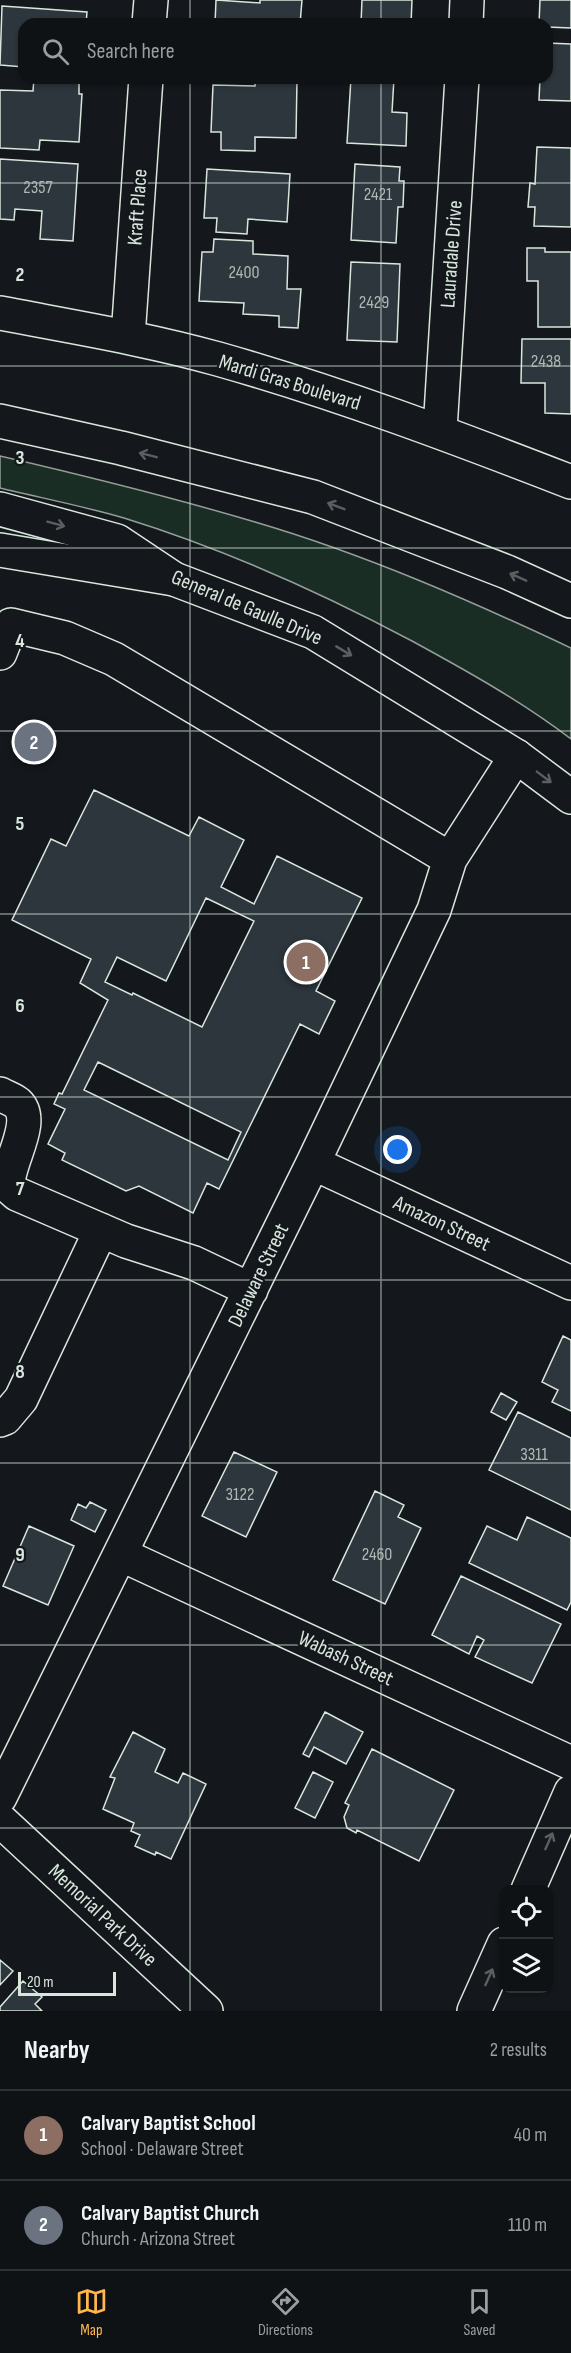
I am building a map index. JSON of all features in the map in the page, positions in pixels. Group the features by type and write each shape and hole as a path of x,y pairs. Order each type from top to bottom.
{"main road":[{"path":"150,18 151,0"},
{"path":"466,18 467,0"},
{"name":"Kraft Place","path":"128,337 146,84"},
{"name":"Lauradale Drive","path":"440,430 462,84"},
{"name":"Mardi Gras Boulevard","path":"0,313 128,337 218,359 440,430 571,482"},
{"path":"0,421 121,448 314,497 507,572 571,601"},
{"name":"General de Gaulle Drive","path":"0,509 117,541 174,579 313,632 516,756 571,797"},
{"path":"0,550 174,579"},
{"path":"5,639 64,638 114,658 450,859"},
{"name":"Delaware Street","path":"0,1797 314,1163 434,910 450,859 516,756"},
{"path":"0,1094 17,1103 24,1112 25,1123 10,1165 8,1186 17,1194 126,1241 194,1263 251,1290"},
{"name":"Amazon Street","path":"314,1163 571,1283"},
{"path":"0,1420 21,1399 101,1230"},
{"name":"Wabash Street","path":"120,1554 571,1762"},
{"path":"530,1885 571,1792"},
{"name":"Memorial Park Drive","path":"0,1820 206,2011"},
{"path":"474,2011 499,1955"}],"green space":[{"path":"0,456 160,495 336,548 416,579 571,648 571,739 513,699 433,652 342,605 271,573 198,543 124,518 0,488"}],"building":[{"path":"216,0 260,3 260,0 302,0 300,18 215,18"},
{"path":"362,0 412,0 411,18 361,18"},
{"path":"540,0 571,0 571,28 553,27 553,18 539,18"},
{"path":"2,6 87,12 86,18 18,18 18,66 0,65"},
{"path":"553,43 571,44 571,101 539,100 540,84 553,84"},
{"path":"34,84 79,84 79,94 82,94 79,142 40,140 39,150 0,148 0,90 33,91"},
{"path":"255,84 297,84 296,138 255,137 255,151 221,150 221,132 211,132 213,85 255,86"},
{"path":"351,84 394,84 392,112 407,113 406,146 347,143"},
{"path":"537,147 571,148 571,227 534,226 535,207 528,207 530,183 535,184"},
{"path":"0,159 78,164 73,241 40,239 42,211 15,209 14,220 0,219"},
{"path":"355,164 400,167 399,181 404,181 403,207 398,207 396,243 351,240"},
{"path":"207,169 290,174 287,222 248,219 247,234 216,232 217,218 204,218"},
{"path":"214,239 253,241 253,254 288,256 287,289 301,289 298,328 279,327 279,316 243,314 244,303 199,301 202,252 213,252"},
{"path":"527,248 545,248 545,252 571,252 571,327 538,327 538,281 527,281"},
{"path":"351,262 400,264 397,342 347,340"},
{"path":"522,339 571,339 571,414 545,413 545,383 521,383"},
{"path":"94,790 189,836 199,817 244,840 221,887 254,904 277,856 362,898 316,991 335,1001 319,1034 300,1024 219,1189 207,1183 193,1213 139,1186 126,1191 62,1160 65,1153 48,1144 65,1109 54,1104 59,1093 62,1094 108,1000 80,983 91,959 12,920 51,839 66,846","holes":["206,898 254,921 202,1027 133,993 132,995 105,982 117,957 166,981","98,1062 241,1132 228,1160 84,1090"]},
{"path":"563,1336 571,1340 571,1411 552,1402 558,1390 542,1382"},
{"path":"501,1393 517,1402 506,1420 491,1412"},
{"path":"518,1412 571,1438 571,1510 489,1470"},
{"path":"234,1452 277,1472 246,1537 202,1516"},
{"path":"375,1491 404,1505 398,1517 421,1528 385,1604 333,1580"},
{"path":"90,1502 106,1510 95,1532 71,1520 78,1504 86,1508"},
{"path":"527,1517 571,1538 571,1602 567,1610 469,1563 487,1526 517,1540"},
{"path":"29,1526 74,1546 48,1605 3,1586"},
{"path":"461,1576 561,1624 532,1683 475,1657 484,1640 477,1636 469,1654 432,1635"},
{"path":"325,1712 363,1732 346,1764 314,1747 309,1757 303,1754"},
{"path":"133,1732 165,1749 155,1772 178,1783 183,1773 206,1784 171,1859 135,1846 140,1835 131,1831 134,1823 103,1809 115,1778 110,1777"},
{"path":"372,1749 454,1790 419,1861 357,1830 356,1833 347,1828 344,1817 349,1805 345,1803"},
{"path":"313,1772 333,1782 315,1818 295,1808"},
{"path":"0,1960 13,1971 0,1985"},
{"path":"23,1981 42,1997 35,2004 42,2011 0,2011 0,2007"}],"place":[{"name":"Calvary Baptist Church","path":"34,742"},
{"name":"Calvary Baptist School","path":"306,962"}]}
